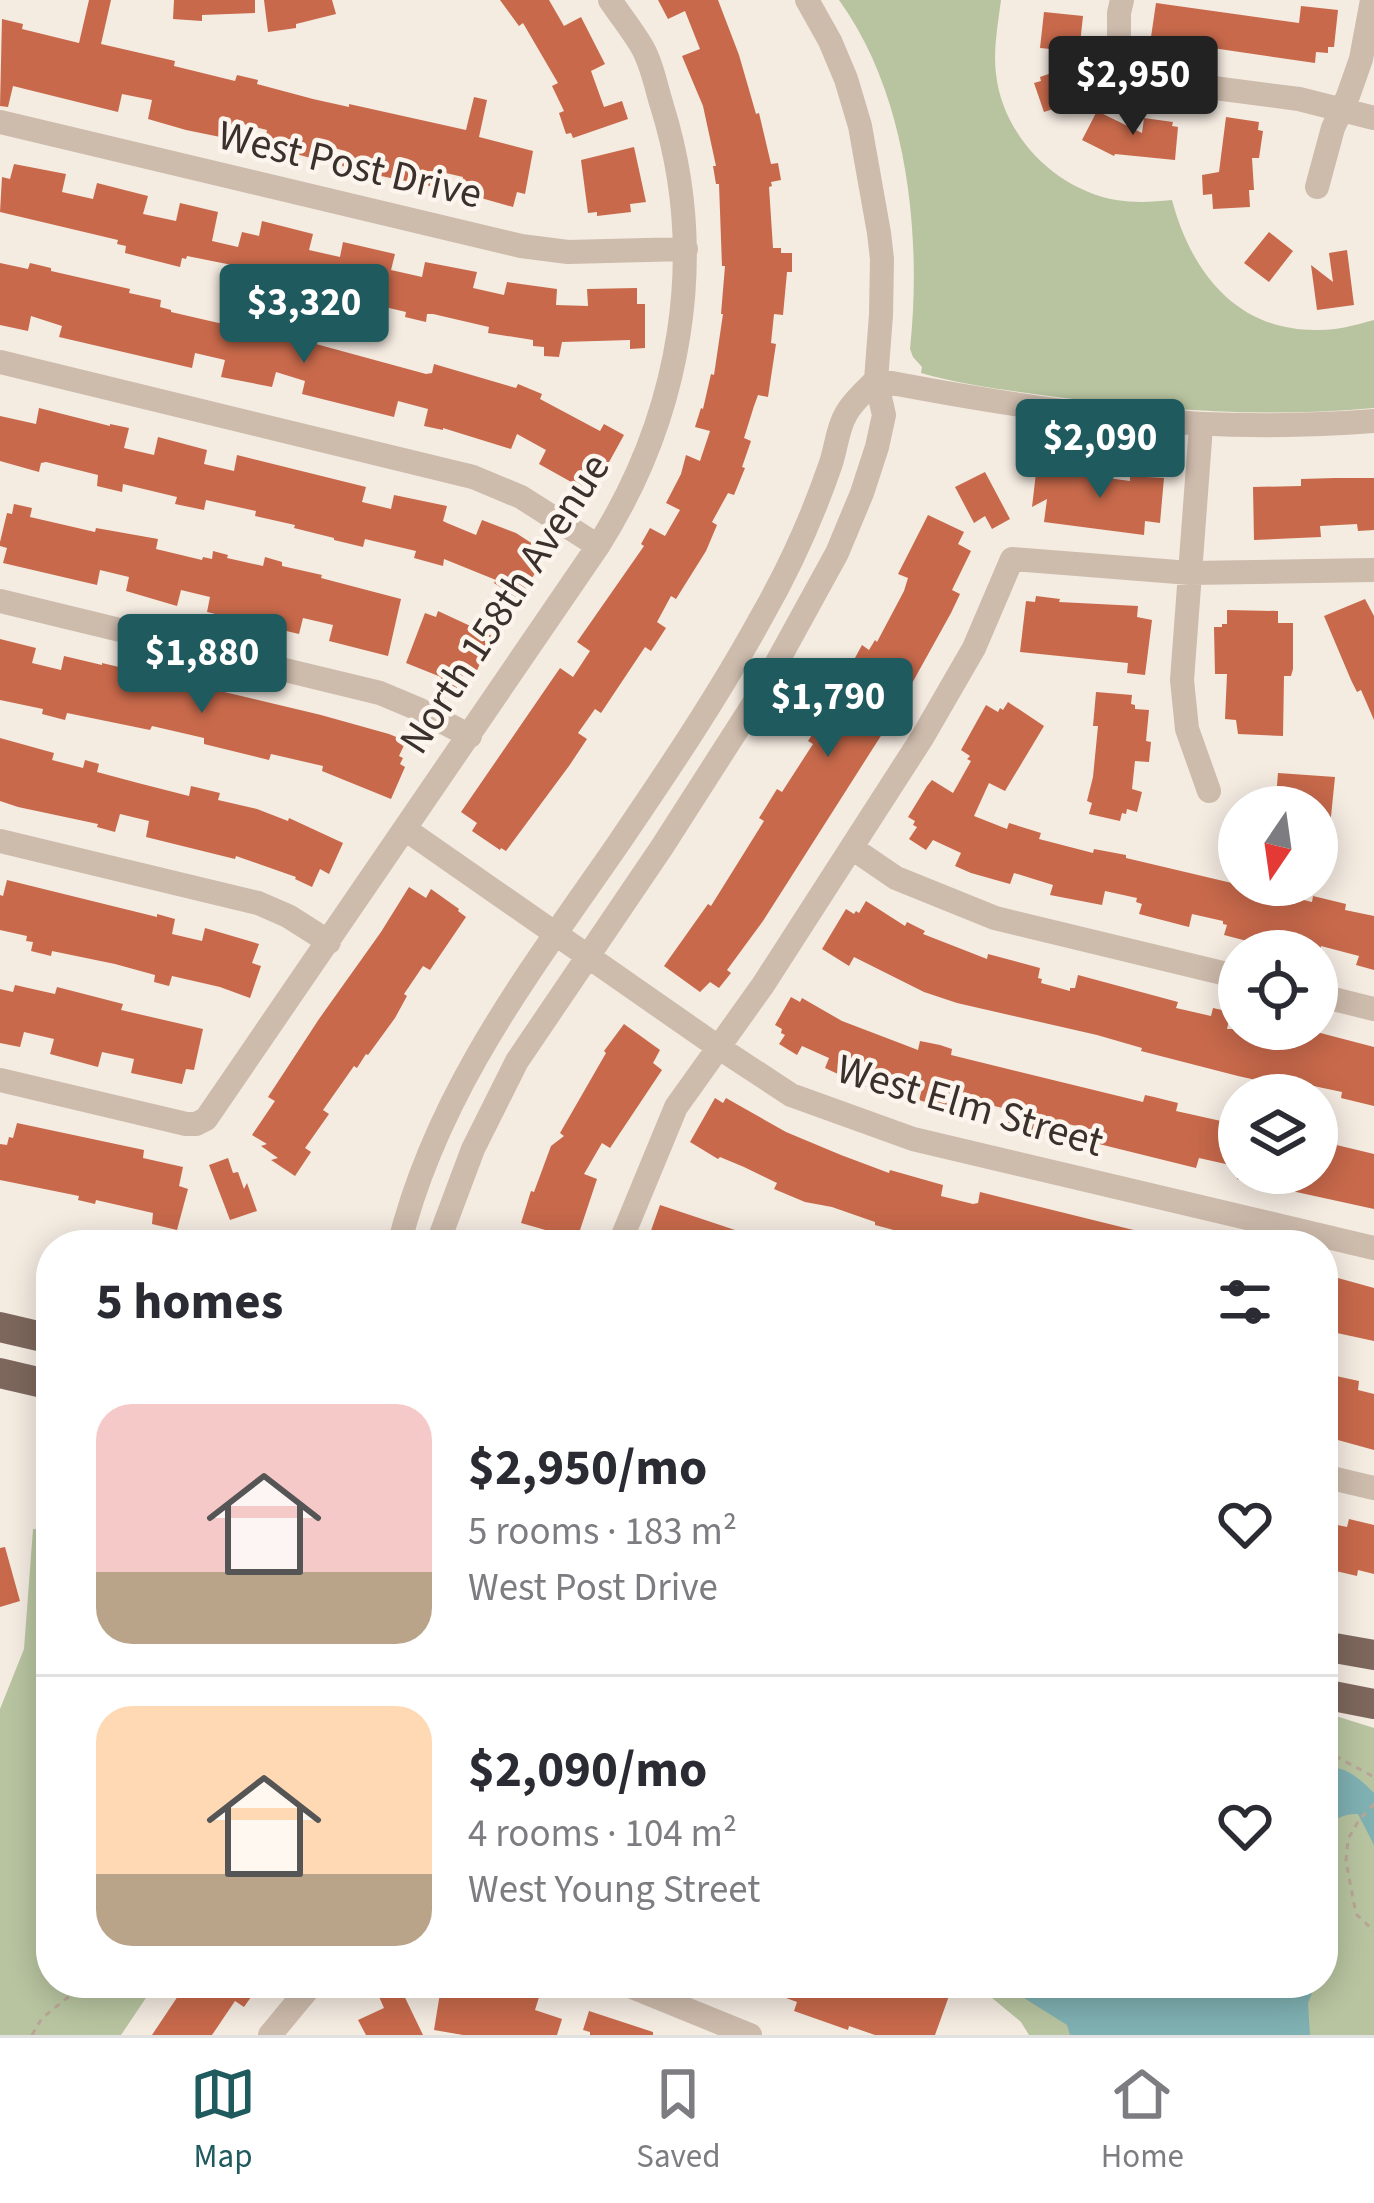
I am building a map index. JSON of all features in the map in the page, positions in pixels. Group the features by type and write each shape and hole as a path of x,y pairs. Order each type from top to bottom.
{"main road":[{"path":"0,1327 36,1335"},
{"path":"0,1372 36,1380"},
{"path":"1338,1649 1374,1655"},
{"path":"1338,1697 1374,1704"}],"street":[{"name":"North 158th Avenue","path":"0,1080 175,1122 196,1124 214,1111 598,546 635,482 662,412 679,338 686,249 671,136 644,49 610,0"},
{"path":"443,1230 473,1149 528,1044 747,715 838,553 877,447 884,415 876,380 882,259 868,165 846,79 807,0"},
{"path":"1122,0 1119,63 1145,79 1286,97 1374,118"},
{"path":"1317,187 1333,128 1361,59 1372,0"},
{"name":"West Post Drive","path":"0,122 521,247 568,252 686,249"},
{"path":"0,362 473,477 532,503 598,546"},
{"path":"876,380 1083,416 1202,426 1374,422"},
{"path":"403,1230 418,1180 492,1026 660,780 762,616 831,466 845,415 876,380"},
{"path":"1202,426 1182,680 1187,729 1209,791"},
{"path":"625,1230 676,1107 852,848 974,649 1012,559 1190,573 1374,570"},
{"path":"0,601 380,693 470,736"},
{"name":"West Elm Street","path":"405,829 791,1095 913,1139 1298,1230"},
{"path":"0,841 258,903 329,942"},
{"path":"852,848 896,878 994,918 1218,971"},
{"path":"1338,1000 1374,1009"},
{"name":"West Elm Street","path":"1338,1239 1374,1248"},
{"path":"1338,1480 1374,1488"},
{"path":"283,2030 303,1998"},
{"path":"648,1998 696,2025 750,2035"}],"path":[{"path":"1338,1758 1374,1777"},
{"path":"1374,1804 1348,1839 1346,1861 1356,1914 1374,1931"},
{"path":"32,2035 42,2018 67,1998"}],"green space":[{"path":"839,0 1001,0 995,56 1001,97 1009,118 1036,156 1053,172 1094,194 1130,202 1172,200 1191,251 1205,273 1241,309 1264,321 1319,330 1374,320 1374,408 1171,409 1017,392 921,373 910,349 911,214 895,122 881,79"},
{"path":"36,1529 36,1998 146,1998 121,2035 0,2035 0,1709 24,1649"},
{"path":"1338,1717 1374,1728 1374,2035 1029,2035 992,1998 1338,1998"}],"water":[{"path":"1338,1768 1374,1793 1374,1845 1358,1814 1338,1819"},
{"path":"1024,1998 1310,1998 1310,2035 1070,2035 1067,2025"}],"building":[{"path":"89,0 111,0 101,44 175,61 174,66 235,81 237,75 313,99 466,130 474,97 487,100 479,137 533,151 525,194 517,192 513,207 460,192 463,177 433,170 430,186 381,176 342,166 346,151 317,144 314,159 264,145 267,130 239,123 235,140 186,130 148,119 152,100 122,94 118,112 13,86 8,107 0,106 2,19 79,43"},
{"path":"174,0 255,0 255,13 202,15 202,21 173,19"},
{"path":"264,0 332,0 336,14 268,32"},
{"path":"500,0 549,0 564,26 581,17 605,64 591,71 604,107 622,101 628,119 573,138 566,134 559,113 564,111 552,86 558,83 523,23 519,26"},
{"path":"658,0 718,0 759,113 771,164 778,163 781,180 769,187 773,248 792,253 792,272 787,272 783,315 774,314 771,343 776,344 768,397 758,395 744,438 751,441 745,468 734,495 728,493 712,522 717,525 706,551 676,599 671,596 657,622 666,628 651,651 645,647 601,713 595,709 578,733 587,739 569,766 506,851 500,850 472,831 477,823 461,812 560,668 573,677 590,651 577,642 644,546 650,528 665,536 680,510 666,503 686,455 700,461 710,431 695,427 714,375 723,314 719,184 703,106 682,56 700,49 685,11 668,19"},
{"path":"1156,3 1299,23 1301,6 1338,10 1334,47 1328,47 1328,53 1316,52 1315,63 1158,40 1151,37"},
{"path":"1044,12 1083,16 1080,44 1067,42 1070,51 1040,48"},
{"path":"1075,65 1090,97 1044,112 1034,83"},
{"path":"1097,111 1142,133 1144,118 1173,122 1178,127 1175,160 1114,156 1082,140"},
{"path":"1226,117 1259,122 1258,130 1263,131 1259,158 1252,158 1250,207 1213,209 1212,194 1203,195 1202,175 1219,172"},
{"path":"634,147 646,202 630,204 631,212 588,213 581,160"},
{"path":"14,164 66,174 62,192 93,199 97,183 148,196 143,214 176,221 180,203 218,212 212,241 238,247 242,232 259,236 262,221 313,234 309,250 340,257 343,242 395,254 391,270 422,277 425,262 477,272 473,288 504,295 507,282 557,289 556,305 588,306 587,289 637,288 637,304 645,304 645,348 630,349 630,340 562,342 559,357 544,356 544,347 533,346 533,340 488,333 489,327 433,314 427,314 426,322 405,317 406,312 310,287 309,294 281,288 283,277 227,264 187,256 180,267 125,253 126,246 117,244 118,240 0,212 2,177 10,179"},
{"path":"1269,232 1293,251 1269,282 1244,263"},
{"path":"1347,250 1354,305 1317,310 1311,265 1333,282 1329,253"},
{"path":"0,263 28,269 30,263 130,289 129,293 161,300 160,307 171,312 223,324 229,314 270,324 271,319 295,324 294,338 426,374 432,373 434,364 516,388 518,384 600,431 604,424 624,435 603,473 590,474 582,488 539,464 546,450 517,434 511,449 424,426 428,409 398,401 394,417 302,394 305,381 276,372 272,387 221,377 225,360 195,353 192,368 59,337 62,326 31,316 28,331 0,325"},
{"path":"39,408 129,428 124,448 154,455 158,437 207,450 204,464 234,471 237,455 366,487 362,502 391,509 394,495 447,506 443,521 447,523 476,535 482,520 539,548 529,565 537,570 519,599 496,580 444,559 443,566 414,558 416,551 365,539 363,547 334,540 255,516 256,511 206,500 204,510 175,504 177,497 123,484 122,492 97,486 98,475 46,462 39,472 0,461 0,416 36,424"},
{"path":"1047,470 1130,481 1130,476 1164,478 1160,523 1145,521 1144,535 1044,522 1047,499 1032,507 1036,473"},
{"path":"985,472 1010,519 992,529 985,516 974,523 955,487"},
{"path":"1374,478 1374,530 1358,531 1357,524 1320,526 1321,537 1254,540 1253,487 1301,486 1301,479"},
{"path":"14,504 32,508 30,517 95,532 96,528 158,539 156,549 202,560 212,559 213,551 263,566 265,557 401,599 388,656 329,641 333,625 303,618 299,634 207,612 210,597 181,590 177,606 126,591 129,577 100,570 97,585 3,563 7,548 0,542"},
{"path":"928,515 964,532 958,544 971,551 952,590 960,594 951,613 911,685 903,681 882,714 891,720 727,970 731,973 719,988 710,982 700,992 664,966 711,906 764,821 759,818 777,789 782,792 813,744 808,741 840,693 862,645 869,650 877,642 904,591 908,578 898,574"},
{"path":"1036,596 1059,602 1138,606 1137,617 1152,620 1145,675 1127,673 1128,663 1020,652 1026,601 1035,602"},
{"path":"1365,599 1374,616 1374,720 1324,616"},
{"path":"1227,610 1278,611 1278,623 1293,623 1293,669 1291,676 1284,676 1283,736 1238,734 1236,720 1225,719 1227,674 1215,674 1214,627 1227,624"},
{"path":"438,611 492,636 475,675 466,671 457,688 406,663 425,613 436,617"},
{"path":"0,639 36,648 32,663 61,670 64,656 102,663 389,734 406,741 399,756 405,767 391,799 322,771 323,766 271,754 269,760 152,726 150,730 67,713 65,720 42,714 43,709 0,700"},
{"path":"1096,692 1132,695 1135,709 1149,710 1149,762 1135,761 1132,789 1142,792 1137,812 1127,809 1120,821 1089,814 1098,726 1093,726"},
{"path":"1008,702 1044,726 1005,791 989,783 974,816 1007,829 1009,823 1041,833 1039,839 1093,853 1094,849 1126,855 1218,880 1218,906 1346,904 1345,910 1374,916 1374,970 1356,965 1359,956 1338,950 1338,930 1226,930 1223,921 1192,914 1189,927 1139,914 1142,904 1137,898 1105,891 1102,905 1050,895 1053,885 1014,873 1010,884 971,873 955,866 961,853 933,840 926,850 909,839 917,827 908,817 932,780 953,793 971,761 961,750 986,705 1003,710"},
{"path":"0,738 54,753 52,760 83,768 85,760 99,764 97,772 189,796 191,786 220,793 218,800 289,818 343,843 329,874 320,869 312,887 236,856 146,837 149,821 120,814 115,832 18,807 0,801"},
{"path":"1278,773 1335,777 1334,786 1277,786"},
{"path":"7,880 175,919 172,934 202,941 205,928 259,944 252,963 261,966 250,998 172,976 169,986 154,982 155,975 115,964 31,951 33,942 26,941 27,936 0,930 0,895"},
{"path":"409,887 426,898 431,889 466,917 430,970 423,966 395,1018 323,1110 329,1114 305,1148 311,1152 295,1176 271,1160 278,1158 252,1135 275,1101 268,1097"},
{"path":"866,901 905,926 907,922 923,934 987,959 988,954 1040,968 1041,983 1070,991 1078,975 1178,1002 1176,1008 1211,1016 1213,1008 1218,1009 1218,1050 1338,1050 1338,1038 1374,1047 1374,1106 1341,1098 1338,1074 1230,1074 1097,1035 957,1003 854,957 849,966 822,949 846,909 859,913"},
{"path":"15,985 55,994 57,987 123,1004 121,1010 203,1029 194,1070 186,1069 182,1084 131,1073 134,1059 102,1052 98,1067 50,1054 54,1039 24,1032 20,1047 0,1043 0,989 13,992"},
{"path":"791,997 800,1002 802,998 842,1021 918,1050 920,1041 940,1045 952,1049 951,1055 1143,1102 1145,1095 1178,1103 1176,1111 1218,1120 1218,1162 1199,1158 1196,1168 1099,1144 1097,1131 1064,1123 1061,1137 1042,1133 1008,1123 1011,1113 1007,1109 973,1101 970,1115 952,1111 919,1100 922,1089 892,1081 888,1094 825,1068 829,1058 802,1046 797,1055 779,1044 785,1035 775,1025"},
{"path":"624,1024 660,1050 653,1063 662,1070 610,1148 602,1143 584,1174 597,1179 580,1230 546,1230 521,1223 551,1146 564,1136 560,1133"},
{"path":"715,1098 723,1103 726,1098 786,1132 841,1155 889,1173 943,1185 941,1196 973,1204 978,1203 980,1192 1134,1230 894,1230 774,1189 777,1183 690,1142"},
{"path":"17,1123 144,1150 143,1158 183,1167 179,1186 188,1189 177,1230 152,1224 153,1213 0,1180 0,1144 7,1145 9,1137 13,1138"},
{"path":"1338,1145 1374,1154 1374,1209 1306,1194 1338,1194"},
{"path":"228,1158 244,1189 247,1183 257,1211 230,1220 209,1165"},
{"path":"660,1205 735,1230 651,1230"},
{"path":"1338,1278 1374,1288 1374,1341 1338,1333"},
{"path":"1338,1376 1359,1381 1358,1390 1374,1394 1374,1450 1338,1440"},
{"path":"1349,1519 1374,1525 1374,1574 1338,1572 1338,1525 1347,1527"},
{"path":"5,1547 20,1601 0,1607 0,1548"},
{"path":"177,1998 250,1998 244,2007 235,2001 212,2035 152,2035"},
{"path":"380,1998 405,1998 423,2035 366,2035 358,2020 384,2008"},
{"path":"439,1998 539,1998 535,2010 562,2019 557,2035 463,2035 434,2030"},
{"path":"786,1998 948,1998 935,2035 875,2035 849,2026 848,2030 794,2011 797,2002"},
{"path":"589,2011 653,2035 590,2035 583,2030"}]}
